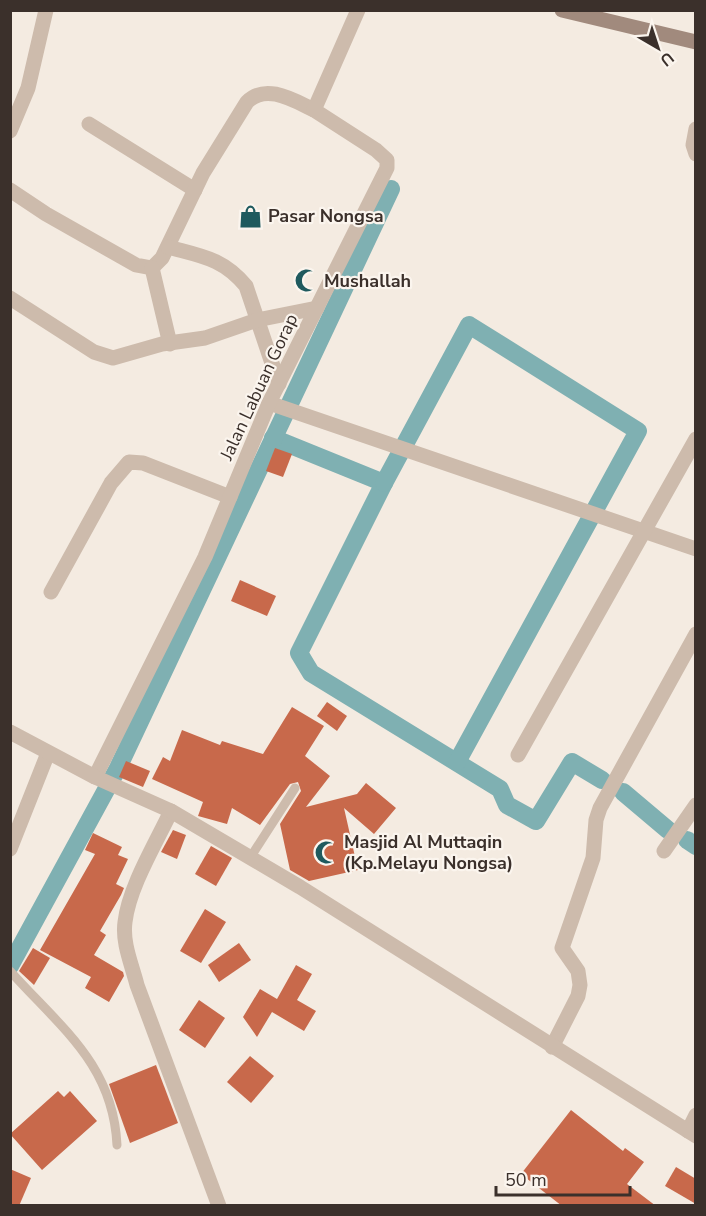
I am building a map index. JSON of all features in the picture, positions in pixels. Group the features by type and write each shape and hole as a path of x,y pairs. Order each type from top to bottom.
{"main road":[{"path":"562,10 696,42"}],"street":[{"path":"10,131 28,88 46,10"},
{"path":"152,268 162,258 195,190 228,132 255,94 270,93 314,110 358,10"},
{"name":"Jalan Labuan Gorap","path":"98,779 205,557 230,497 274,404 279,384 387,168 387,160 376,150 314,110"},
{"path":"89,124 195,190"},
{"path":"696,129 693,145 696,154"},
{"path":"10,190 46,214 136,265 152,268"},
{"path":"168,247 217,260 235,273 246,286 279,384"},
{"path":"152,268 170,344"},
{"path":"10,298 94,352 114,358 162,344 205,338 257,320 317,308"},
{"path":"274,404 696,549"},
{"path":"518,755 696,439"},
{"path":"51,592 111,483 129,462 143,464 230,497"},
{"path":"552,1047 578,996 578,971 562,948 593,858 596,820 696,634"},
{"path":"10,732 98,779 171,811 440,974 552,1047 692,1133 696,1115"},
{"path":"10,849 48,753"},
{"path":"664,851 696,805"},
{"path":"171,811 130,903 125,921 126,948 137,985 219,1206"}],"lane":[{"path":"250,858 295,788"},
{"path":"11,972 98,1070 113,1110 117,1145"}],"building":[{"path":"275,448 292,454 283,477 266,471"},
{"path":"240,580 276,596 267,616 231,601"},
{"path":"327,702 347,716 337,731 317,716"},
{"path":"292,707 324,726 305,756 330,776 306,807 357,794 366,783 396,808 374,834 344,808 358,870 309,881 290,870 280,824 301,791 298,782 290,784 260,825 232,808 227,824 198,816 203,802 152,779 163,757 170,761 182,730 220,745 222,741 263,754"},
{"path":"126,761 150,771 143,787 119,777"},
{"path":"173,830 186,835 177,859 161,852"},
{"path":"93,833 122,847 118,855 128,859 116,884 124,888 100,931 106,935 94,955 123,972 124,976 109,1002 85,988 91,977 40,950 95,854 85,850"},
{"path":"211,846 232,858 216,886 195,874"},
{"path":"205,909 226,922 201,963 180,951"},
{"path":"239,943 251,960 219,982 208,965"},
{"path":"33,948 50,958 34,985 19,971"},
{"path":"296,965 312,974 297,1000 316,1011 304,1031 272,1012 257,1037 243,1017 260,989 277,999"},
{"path":"199,1000 225,1018 205,1048 179,1030"},
{"path":"250,1056 274,1076 251,1103 227,1082"},
{"path":"156,1065 178,1123 130,1143 109,1084"},
{"path":"58,1091 64,1097 70,1091 97,1121 42,1170 10,1134"},
{"path":"571,1110 623,1151 625,1148 644,1162 627,1184 656,1206 562,1206 521,1174"},
{"path":"676,1167 696,1179 696,1204 665,1186"},
{"path":"10,1169 31,1178 19,1206 10,1206"}],"waterway":[{"path":"10,966 118,768 391,189"},
{"path":"384,483 469,325 638,431 457,762"},
{"path":"273,438 384,483 299,653 311,673 500,789 507,805 536,821 572,762 602,780"},
{"path":"623,792 668,830"},
{"path":"687,840 696,846"}],"place":[{"name":"Pasar Nongsa","path":"250,216"},
{"name":"Mushallah","path":"306,281"},
{"name":"Masjid Al Muttaqin (Kp.Melayu Nongsa)","path":"326,852"}]}
